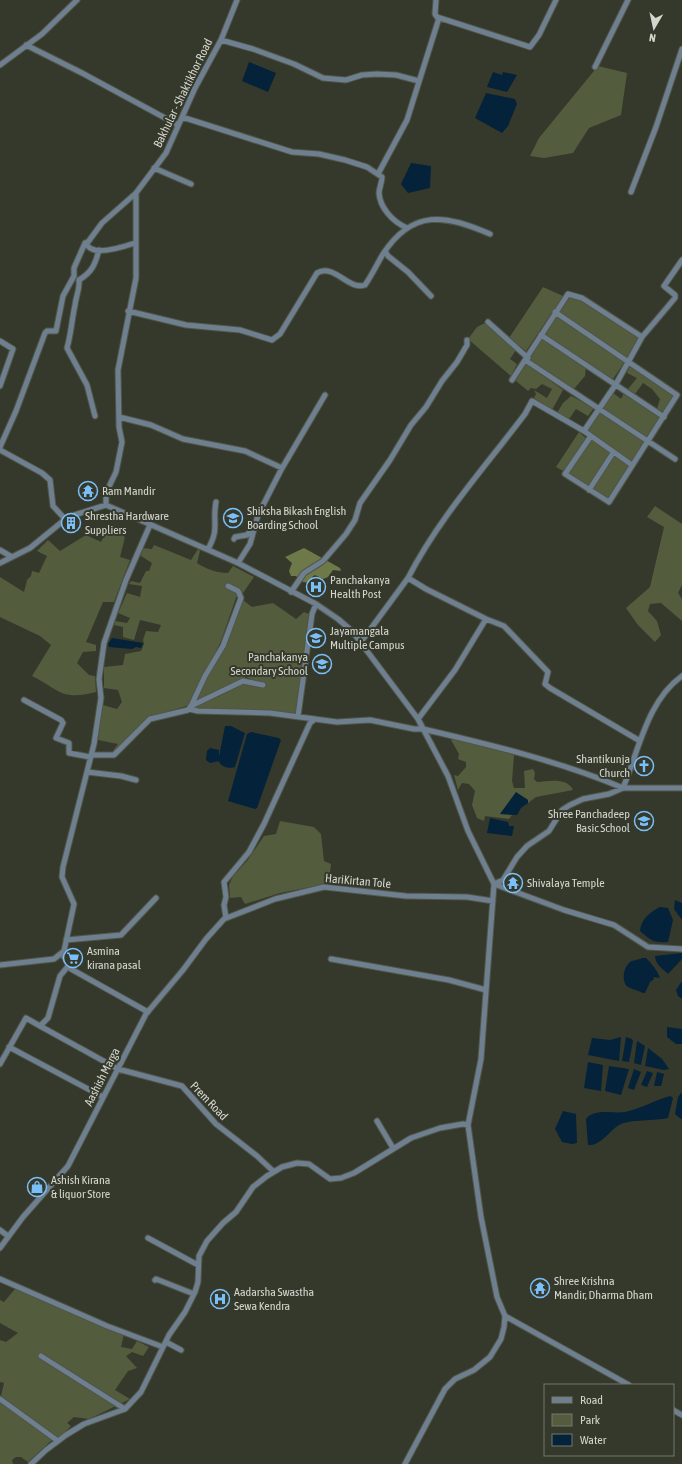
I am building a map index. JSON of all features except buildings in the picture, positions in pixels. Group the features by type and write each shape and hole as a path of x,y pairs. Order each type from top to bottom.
{"street":[{"path":"0,65 47,29 77,0"},
{"name":"Bakhular - Shaktikhor Road","path":"0,449 45,333 47,331 56,332 64,296 74,276 74,268 85,243 88,242 102,222 136,193 166,153 195,88 221,40 237,0"},
{"path":"436,0 435,14 439,18 530,47 556,0"},
{"path":"595,67 628,0"},
{"path":"378,174 408,120 439,18"},
{"path":"221,40 253,49 294,64 323,78 346,80 362,75 377,74 396,75 419,81"},
{"path":"26,45 100,82 178,125"},
{"path":"630,192 656,127 682,49"},
{"path":"182,117 292,152 319,154 346,160 378,174 382,177 379,194 382,206 386,213 406,228"},
{"path":"154,168 191,184"},
{"path":"106,505 106,493 120,458 122,442 119,428 118,370 128,311 136,278 136,193"},
{"path":"128,311 186,325 240,330 272,340 280,334 317,273 322,270 329,271 361,287 365,286 385,251 406,228 427,219 438,219 462,223 490,234"},
{"path":"85,243 92,250 109,250 135,243"},
{"path":"95,416 87,385 67,348 74,320 76,296 80,288 79,280 88,275 94,268 99,250"},
{"path":"385,251 388,256 408,272 431,296"},
{"path":"584,431 616,384 642,337 675,298 676,295 664,286 682,260"},
{"path":"512,380 568,294 582,298 642,337"},
{"path":"555,312 677,395 609,502 565,474 591,436"},
{"path":"488,322 526,359 675,460"},
{"path":"541,335 664,417"},
{"path":"292,592 304,573 323,561 346,534 355,520 360,503 390,460 411,425 426,407 442,380 457,362 468,345 467,340"},
{"path":"0,341 11,347 13,352 0,386"},
{"path":"238,563 250,544 258,515 282,468 325,395"},
{"path":"361,642 408,578 422,551 459,499 525,414 532,401 584,431 632,465"},
{"path":"119,417 151,425 183,439 245,451 282,468"},
{"path":"0,449 42,473 50,480 53,506 65,519"},
{"path":"589,490 613,452"},
{"path":"208,549 214,538 216,529 214,511 216,502"},
{"path":"0,563 30,548 65,519 86,510 106,505 238,563 316,604 338,619 361,642 418,719 448,776 468,831 494,884 481,1060 468,1125 475,1181 486,1244 497,1297 505,1316 501,1339 490,1357 474,1370 455,1379 445,1389 405,1464"},
{"path":"0,965 54,959 62,952 74,904 62,877 87,772 101,698 100,679 104,643 126,580 150,525"},
{"path":"234,539 235,537 247,535 254,527"},
{"path":"0,550 12,557"},
{"path":"408,578 445,600 504,626 548,672 545,684 640,741"},
{"path":"190,708 205,676 223,646 241,598 238,591 228,586"},
{"path":"298,716 312,614 316,604"},
{"path":"418,719 455,670 486,619"},
{"path":"494,884 503,880 517,857 527,846 549,831 562,810 583,799 609,794 623,788 657,700 670,685 682,676"},
{"path":"24,700 61,720 63,723 56,738 69,743 69,753 90,756 114,755 150,719 190,708 243,681 263,685"},
{"path":"190,708 198,711 270,713 337,722 370,720 414,730 423,729 515,751 602,779 623,788 682,788"},
{"path":"226,918 224,904 226,897 224,882 250,852 310,724 315,719"},
{"path":"87,772 121,776 136,780"},
{"path":"494,884 564,910 614,926 648,947 682,949"},
{"name":"HariKirtan Tole","path":"226,918 275,899 324,886 406,896 467,897 493,901"},
{"path":"66,940 121,935 156,898"},
{"name":"Aashish Marga","path":"0,1248 8,1236 68,1166 148,1012 184,970 206,939 226,918"},
{"path":"62,952 71,969 148,1012"},
{"path":"331,958 449,980 486,990"},
{"path":"40,1026 48,1018 60,976 69,965"},
{"name":"Prem Road","path":"9,1047 26,1018 118,1069 182,1086 216,1124 257,1156 273,1171"},
{"path":"0,1064 9,1047 103,1097"},
{"path":"377,1121 393,1148"},
{"path":"31,1464 58,1440 84,1424 125,1409 141,1392 164,1345 185,1312 194,1294 198,1282 199,1256 207,1241 223,1223 236,1212 253,1187 273,1171 297,1163 309,1164 330,1179 341,1178 354,1173 410,1138 440,1128 463,1124 468,1125"},
{"path":"0,1230 8,1236"},
{"path":"148,1238 198,1265"},
{"path":"155,1280 156,1278 194,1294"},
{"path":"0,1279 107,1326 181,1350"},
{"path":"505,1316 627,1384"},
{"path":"41,1356 125,1409"},
{"path":"0,1399 58,1440"}],"green space":[{"path":"598,66 627,73 621,115 589,128 573,153 544,158 530,156 539,138"},
{"path":"543,287 563,296 526,351 509,338"},
{"path":"570,297 581,300 640,338 628,358 560,312"},
{"path":"557,316 625,361 613,379 543,335"},
{"path":"485,323 516,350 510,359 517,364 511,376 468,339 477,327"},
{"path":"541,338 586,367 585,376 573,390 528,360"},
{"path":"525,363 563,390 552,410 534,398 536,394 534,390 547,398 552,389 542,384 536,389 531,388 528,391 515,380"},
{"path":"630,364 675,396 664,413 657,409 660,399 652,389 643,383 635,394 628,389 637,378 627,373"},
{"path":"612,392 621,399 624,393 661,417 647,438 601,408"},
{"path":"571,396 594,408 588,416 576,409 569,419 557,413 563,403"},
{"path":"598,412 645,442 632,462 585,431"},
{"path":"579,432 587,439 565,472 556,467"},
{"path":"592,437 612,453 588,488 566,474"},
{"path":"613,456 630,465 608,500 591,489"},
{"path":"655,506 682,524 682,585 678,593 682,599 682,621 661,603 650,604 648,611 657,621 661,635 655,642 638,625 626,608 650,587 664,527 647,517"},
{"path":"113,530 125,537 120,557 130,560 114,602 103,602 86,642 96,645 96,651 83,652 77,663 89,675 95,676 96,692 75,695 61,693 32,676 51,645 40,636 0,617 0,577 24,592 27,580 31,576 32,571 39,573 47,556 37,551 48,540 60,551 86,535 101,542 106,532"},
{"path":"154,545 191,560 198,549 200,551 197,563 204,567 228,573 233,566 254,577 243,593 243,600 252,607 273,603 296,619 304,612 309,614 296,714 198,710 192,708 220,696 244,683 265,685 246,677 194,704 242,599 240,589 228,583 226,586 237,595 221,641 190,705 149,717 120,747 112,752 118,744 98,740 103,705 117,709 122,702 118,690 104,688 104,667 123,665 125,654 141,651 144,644 143,640 146,631 158,632 161,625 140,620 134,640 123,637 123,627 114,625 115,621 127,623 130,618 118,613 127,593 140,597 142,586 129,584 131,581 140,583 146,571 149,571 152,563 141,556 142,548 152,549"},
{"path":"304,548 340,568 341,571 333,570 328,577 323,579 315,575 312,577 312,583 303,582 296,576 291,576 289,571 292,563 285,557"},
{"path":"454,738 514,755 512,781 514,788 525,788 524,771 533,769 535,773 534,779 537,782 562,781 567,783 573,790 536,797 528,803 528,800 516,793 500,814 512,815 509,819 485,816 484,821 477,818 472,805 475,791 469,784 462,783 458,790 454,775 458,776 466,767 466,762 458,759 459,754 451,740"},
{"path":"280,821 314,827 321,834 324,861 331,864 329,881 321,885 280,893 245,904 241,897 230,898 229,885 233,876 247,861 264,836 276,834"},
{"path":"15,1289 124,1334 121,1347 132,1349 137,1341 149,1347 143,1356 132,1352 126,1356 137,1368 128,1371 115,1390 130,1399 89,1419 74,1417 67,1423 71,1426 59,1438 1,1396 4,1383 0,1382 0,1340 6,1342 18,1333 0,1323 0,1300 4,1302"},
{"path":"0,1402 53,1439 28,1462 21,1457 16,1457 12,1460 13,1464 0,1464"}],"water":[{"path":"249,62 276,73 268,92 242,81"},
{"path":"493,72 502,75 503,72 517,75 507,92 487,87"},
{"path":"486,93 515,99 517,104 508,126 502,133 475,118"},
{"path":"411,163 431,166 430,188 408,193 401,184"},
{"path":"112,638 143,643 141,648 136,647 132,649 109,647 108,644"},
{"path":"225,726 231,726 245,733 235,767 233,768 228,768 221,765 219,761 210,763 206,760 207,751 210,748 219,750 219,757"},
{"path":"251,732 279,738 281,740 257,808 255,809 228,801 247,734"},
{"path":"516,792 528,800 528,803 521,808 517,815 500,814"},
{"path":"490,818 508,822 509,826 514,826 512,836 487,833"},
{"path":"675,900 682,903 682,920 674,909"},
{"path":"660,907 668,908 673,920 668,942 658,942 652,940 640,931 644,919"},
{"path":"682,953 682,959 668,974 655,959 655,956"},
{"path":"646,958 656,970 660,978 653,977 654,979 650,982 645,993 628,987 624,982 624,971 630,962"},
{"path":"682,981 682,999 678,996 676,990"},
{"path":"667,1027 682,1029 682,1044 676,1044 667,1037"},
{"path":"621,1037 619,1061 588,1055 592,1038 610,1040"},
{"path":"626,1037 632,1039 633,1041 629,1062 622,1061"},
{"path":"637,1041 645,1046 641,1065 634,1063"},
{"path":"648,1048 662,1059 669,1069 664,1070 645,1066"},
{"path":"588,1062 603,1065 601,1091 584,1088"},
{"path":"609,1066 629,1069 621,1095 605,1091"},
{"path":"634,1069 641,1072 634,1090 628,1088"},
{"path":"647,1071 653,1073 647,1087 641,1085"},
{"path":"657,1072 664,1074 661,1086 654,1086"},
{"path":"682,1092 681,1119 675,1114 678,1097"},
{"path":"670,1096 673,1098 668,1118 624,1123 615,1128 601,1141 593,1145 588,1145 586,1119 590,1116 599,1112 625,1112"},
{"path":"563,1111 576,1114 577,1143 572,1144 562,1142 555,1129"}],"place":[{"name":"Ram Mandir","path":"88,491"},
{"name":"Shiksha Bikash English Boarding School","path":"233,518"},
{"name":"Shrestha Hardware Suppliers","path":"71,523"},
{"name":"Panchakanya Health Post","path":"316,587"},
{"name":"Jayamangala Multiple Campus","path":"316,638"},
{"name":"Panchakanya Secondary School","path":"322,664"},
{"name":"Shantikunja Church","path":"644,766"},
{"name":"Shree Panchadeep Basic School","path":"644,821"},
{"name":"Shivalaya Temple","path":"513,883"},
{"name":"Asmina kirana pasal","path":"73,958"},
{"name":"Ashish Kirana & liquor Store","path":"37,1187"},
{"name":"Shree Krishna Mandir, Dharma Dham","path":"540,1288"},
{"name":"Aadarsha Swastha Sewa Kendra","path":"220,1299"}]}
